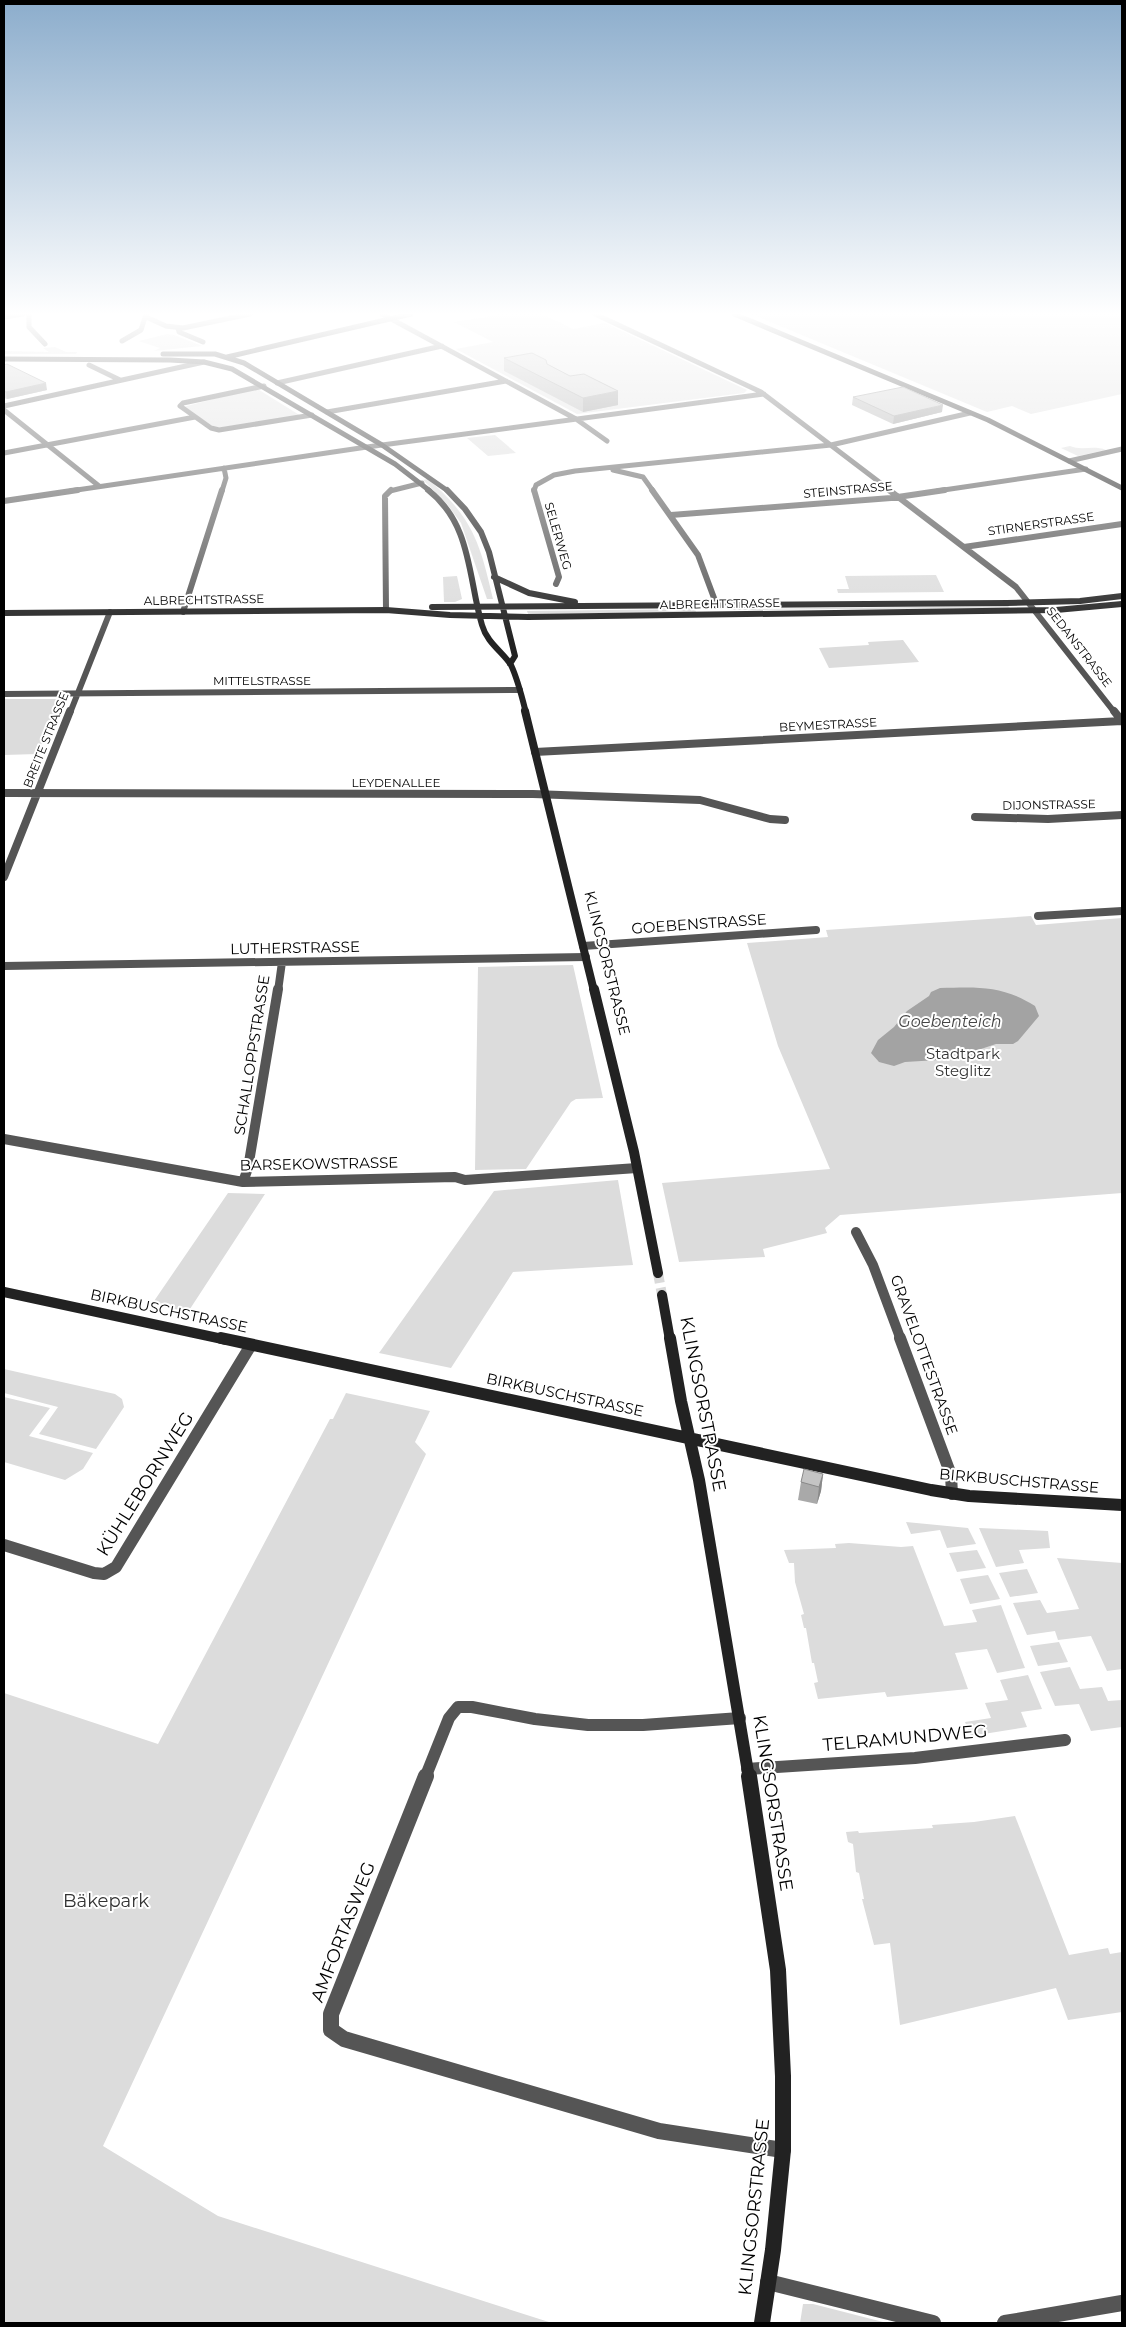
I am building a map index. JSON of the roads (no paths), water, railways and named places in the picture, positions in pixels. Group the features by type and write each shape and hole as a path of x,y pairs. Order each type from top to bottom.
{"main road":[{"name":"KLINGSORSTRASSE","path":"325,423 422,483 448,510 460,533 472,570 482,627 495,649 510,664 520,690 637,1168 658,1273"},
{"name":"KLINGSORSTRASSE","path":"345,423 443,486 465,509 481,532 489,552 514,656 510,664"},
{"path":"990,423 1122,488"},
{"path":"494,578 535,595 608,607"},
{"name":"ALBRECHTSTRASSE","path":"404,610 420,608 1030,603 1122,596"},
{"name":"ALBRECHTSTRASSE","path":"4,613 404,610 505,617 1036,610 1122,604"},
{"path":"727,606 730,615"},
{"name":"BIRKBUSCHSTRASSE","path":"4,1292 952,1494 1122,1505"},
{"name":"KLINGSORSTRASSE","path":"662,1295 689,1438 699,1480 740,1718 778,1970 784,2076 783,2150 762,2323"}],"street":[{"path":"20,423 99,486"},
{"path":"4,453 166,423"},
{"path":"203,423 213,429 223,430 267,423"},
{"path":"4,500 549,423"},
{"path":"581,423 607,442"},
{"name":"SEDANSTRASSE","path":"802,423 1016,586 1122,721"},
{"name":"SELERWEG","path":"556,584 558,577 534,491 536,485 554,475 597,468 831,445 928,423"},
{"path":"1069,461 1122,449"},
{"path":"643,477 644,472 656,462"},
{"path":"183,612 226,478 224,468"},
{"path":"597,468 643,477 698,555 717,606"},
{"name":"STEINSTRASSE","path":"671,515 899,497 1086,470"},
{"path":"386,610 385,496 392,489 422,483"},
{"name":"STIRNERSTRASSE","path":"964,547 1122,524"},
{"name":"BREITE STRASSE","path":"4,877 7,861 38,793 110,612"},
{"name":"MITTELSTRASSE","path":"4,694 520,690"},
{"name":"BEYMESTRASSE","path":"535,752 1122,721"},
{"name":"LEYDENALLEE","path":"4,793 546,795 700,800 770,819 785,820"},
{"name":"DIJONSTRASSE","path":"975,817 1048,819 1122,815"},
{"path":"1038,916 1122,911"},
{"name":"GOEBENSTRASSE","path":"583,946 816,930"},
{"name":"LUTHERSTRASSE","path":"4,966 586,957"},
{"name":"SCHALLOPPSTRASSE","path":"243,1182 248,1168 273,1028 282,962"},
{"name":"BARSEKOWSTRASSE","path":"4,1139 243,1182 437,1178 465,1180 637,1168"},
{"name":"GRAVELOTTESTRASSE","path":"856,1232 873,1265 951,1475 952,1494"},
{"name":"KÜHLEBORNWEG","path":"4,1545 94,1573 104,1574 116,1567 251,1345"},
{"name":"AMFORTASWEG","path":"740,1718 643,1725 588,1725 534,1719 472,1707 458,1708 449,1718 331,2014 330,2022 331,2030 344,2039 659,2131 783,2150"},
{"name":"TELRAMUNDWEG","path":"747,1769 915,1758 1065,1740"},
{"path":"768,2282 933,2323"},
{"path":"1005,2323 1122,2303"}],"water":[{"name":"Goebenteich","path":"940,988 978,988 1012,994 1035,1006 1039,1016 1018,1041 1013,1044 996,1044 978,1050 959,1052 938,1060 905,1062 894,1066 879,1062 871,1053 878,1040 894,1027 907,1011 929,996 931,992"}],"tunnel":[{"path":"658,1273 662,1295"}],"park label":[{"name":"Stadtpark Steglitz","path":"963,1062"},
{"name":"Bäkepark","path":"106,1901"}]}
